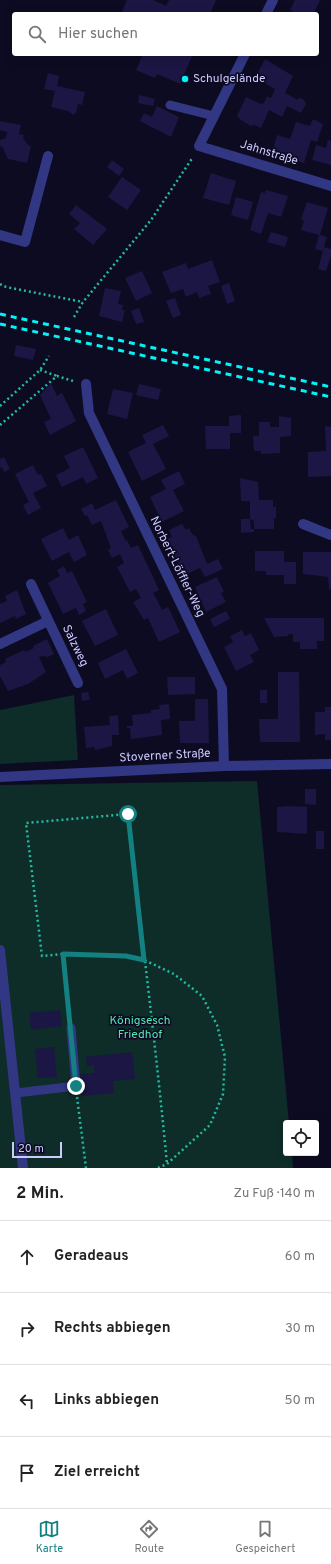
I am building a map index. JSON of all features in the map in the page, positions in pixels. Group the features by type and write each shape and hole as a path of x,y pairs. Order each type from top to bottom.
{"street":[{"path":"267,12 273,0"},
{"path":"200,146 245,56"},
{"name":"Jahnstraße","path":"200,146 331,186"},
{"path":"0,235 25,242 48,156"},
{"name":"Norbert-Löffler-Weg","path":"86,384 89,413 222,689 224,766"},
{"path":"303,524 331,535"},
{"name":"Salzweg","path":"31,584 78,683"},
{"name":"Salzweg","path":"0,644 48,621"},
{"name":"Stoverner Straße","path":"0,777 224,766 331,764"},
{"path":"0,950 23,1168"}],"lane":[{"path":"170,105 214,116"},
{"path":"16,1093 76,1086 71,1028"}],"path":[{"path":"74,317 83,302 151,220 200,146"},
{"path":"0,284 6,287 83,302"},
{"path":"0,406 40,370 49,356"},
{"path":"40,370 86,384"},
{"path":"0,424 57,376"},
{"path":"158,1168 167,1164 210,1126 223,1094 225,1057 217,1025 202,996 174,974 144,960 126,956 63,954 42,956 26,823 128,814 144,960 167,1164"},
{"path":"63,954 71,1028"},
{"path":"76,1086 86,1168"}],"green space":[{"path":"74,695 78,760 0,764 0,710"},
{"name":"Königsesch Friedhof","path":"257,781 289,1120 283,1120 283,1156 292,1156 293,1168 0,1168 0,785"}],"building":[{"path":"127,0 153,0 166,6 169,0 216,0 211,12 122,12"},
{"path":"295,0 320,0 314,12 293,12 290,10"},
{"path":"142,56 192,56 180,84 157,74 155,78 136,70"},
{"path":"265,59 293,76 285,93 298,100 299,97 304,100 306,104 301,113 287,106 282,117 269,110 261,128 254,125 251,126 237,116 246,97 261,104 264,103 267,96 271,98 275,89 255,78"},
{"path":"48,73 59,76 57,86 85,92 82,105 78,104 76,113 73,115 68,111 51,107 55,91 44,89"},
{"path":"139,95 155,99 153,106 138,103"},
{"path":"157,106 179,117 171,137 140,121 144,113 152,117"},
{"path":"313,119 323,124 317,142 311,140 304,163 272,153 277,135 290,139 296,122 310,126"},
{"path":"0,121 21,125 19,134 24,135 23,138 28,145 31,146 27,163 8,159 3,148 0,146 0,140 6,138 7,132 0,130"},
{"path":"328,140 331,141 331,165 312,160 316,145 326,148"},
{"path":"112,160 124,169 119,176 107,167"},
{"path":"211,173 236,181 229,205 203,198"},
{"path":"122,177 141,190 127,210 108,197"},
{"path":"266,190 288,196 281,217 268,213 261,234 250,230 261,192 265,193"},
{"path":"236,197 253,202 248,220 231,215"},
{"path":"307,202 328,208 320,235 327,237 324,247 331,249 331,256 326,271 318,269 323,251 315,249 319,235 301,230 304,221 301,219"},
{"path":"76,205 107,229 93,245 74,229 80,223 69,214"},
{"path":"271,232 288,237 285,247 267,242"},
{"path":"212,260 220,282 208,286 211,294 199,298 197,292 186,297 183,289 171,293 162,272 186,263 188,269"},
{"path":"142,271 152,293 136,301 125,278"},
{"path":"229,283 235,301 227,304 221,286"},
{"path":"105,288 121,291 118,304 123,305 122,310 125,310 122,322 99,316"},
{"path":"175,298 181,315 173,318 166,301"},
{"path":"139,308 144,322 136,324 131,311"},
{"path":"16,345 36,349 33,360 14,356"},
{"path":"51,383 57,396 62,393 76,421 50,435 44,422 51,419 40,395"},
{"path":"139,384 161,389 158,400 136,395"},
{"path":"113,389 133,393 127,419 107,414"},
{"path":"241,415 241,433 230,433 230,449 206,449 205,426 229,426 229,416"},
{"path":"279,416 291,418 291,436 280,437 280,453 261,454 261,451 254,451 253,436 259,436 259,422 270,422 270,427 279,427"},
{"path":"163,425 169,436 153,444 166,469 142,481 128,452 146,443 142,435"},
{"path":"325,426 331,427 331,476 308,477 308,452 326,451"},
{"path":"83,447 98,478 86,484 83,477 62,487 56,475 70,468 64,456"},
{"path":"4,457 10,469 4,472 2,467 0,468 0,459"},
{"path":"33,465 38,475 41,474 47,486 33,493 41,508 28,515 23,505 29,502 15,474"},
{"path":"179,471 185,484 173,490 184,511 162,522 150,497 166,489 161,480"},
{"path":"240,478 258,482 259,500 273,500 273,507 276,507 274,529 254,529 254,521 250,519 250,501 241,501"},
{"path":"116,500 129,527 121,531 131,548 138,545 159,590 153,593 162,610 168,607 180,632 159,642 148,618 144,620 133,602 141,598 136,589 130,592 117,567 124,563 120,554 112,558 108,550 111,548 101,521 92,525 87,515 85,516 81,509 92,503 95,510"},
{"path":"241,519 250,519 251,529 254,529 254,532 241,533"},
{"path":"182,524 186,530 189,528 193,535 196,536 207,564 218,559 223,569 205,577 200,568 187,574 184,567 182,568 176,561 167,539 172,537 169,530"},
{"path":"63,528 69,540 78,535 87,555 74,562 69,552 52,561 41,539"},
{"path":"255,551 284,551 284,562 296,562 296,584 284,584 284,575 266,575 266,571 255,571"},
{"path":"303,552 331,552 331,589 329,589 328,577 303,574"},
{"path":"64,566 67,573 72,571 87,602 83,604 86,611 79,615 76,608 63,614 48,583 60,576 57,570"},
{"path":"217,577 224,592 221,593 226,602 206,612 195,587"},
{"path":"17,590 26,614 16,619 15,616 0,623 0,604 7,601 5,596"},
{"path":"106,609 118,635 95,646 82,621"},
{"path":"226,611 230,619 214,627 210,619"},
{"path":"264,618 324,618 324,641 317,641 317,649 300,649 300,642 293,642 293,634 288,634 289,636 274,637"},
{"path":"242,630 245,636 251,633 259,650 250,655 254,662 236,671 224,647 233,642 230,636"},
{"path":"47,639 54,654 48,657 39,657 46,672 28,684 8,691 0,676 0,665 6,662 5,659 24,650 25,652 34,648 33,646"},
{"path":"126,649 138,673 127,679 123,670 105,679 98,663"},
{"path":"278,672 299,672 300,742 260,742 259,719 278,719"},
{"path":"167,677 195,677 195,694 168,695"},
{"path":"260,690 267,690 267,703 260,703"},
{"path":"88,692 90,700 82,701 81,693"},
{"path":"195,699 208,699 209,743 180,743 179,721 195,721"},
{"path":"169,704 170,719 161,720 162,735 131,739 130,728 127,728 127,726 133,726 132,715 151,713 151,710 160,709 159,705"},
{"path":"325,707 331,707 331,740 325,740 325,734 315,735 315,712 325,712"},
{"path":"118,715 119,735 112,735 112,746 95,750 94,747 86,748 84,727 110,725 109,716"},
{"path":"305,789 316,789 316,805 305,804"},
{"path":"277,807 307,807 307,834 277,832"},
{"path":"316,831 324,831 324,849 316,849"},
{"path":"60,1010 62,1026 31,1030 29,1013"},
{"path":"54,1047 57,1077 38,1078 35,1049"},
{"path":"132,1052 135,1079 113,1081 114,1093 82,1096 80,1074 94,1073 94,1065 87,1066 86,1057"}],"railway":[{"path":"0,314 331,387"},
{"path":"0,324 331,397"}],"place":[{"name":"Schulgelände","path":"185,79"}],"route":[{"path":"76,1086 63,954 126,956 144,960 128,814"}]}
